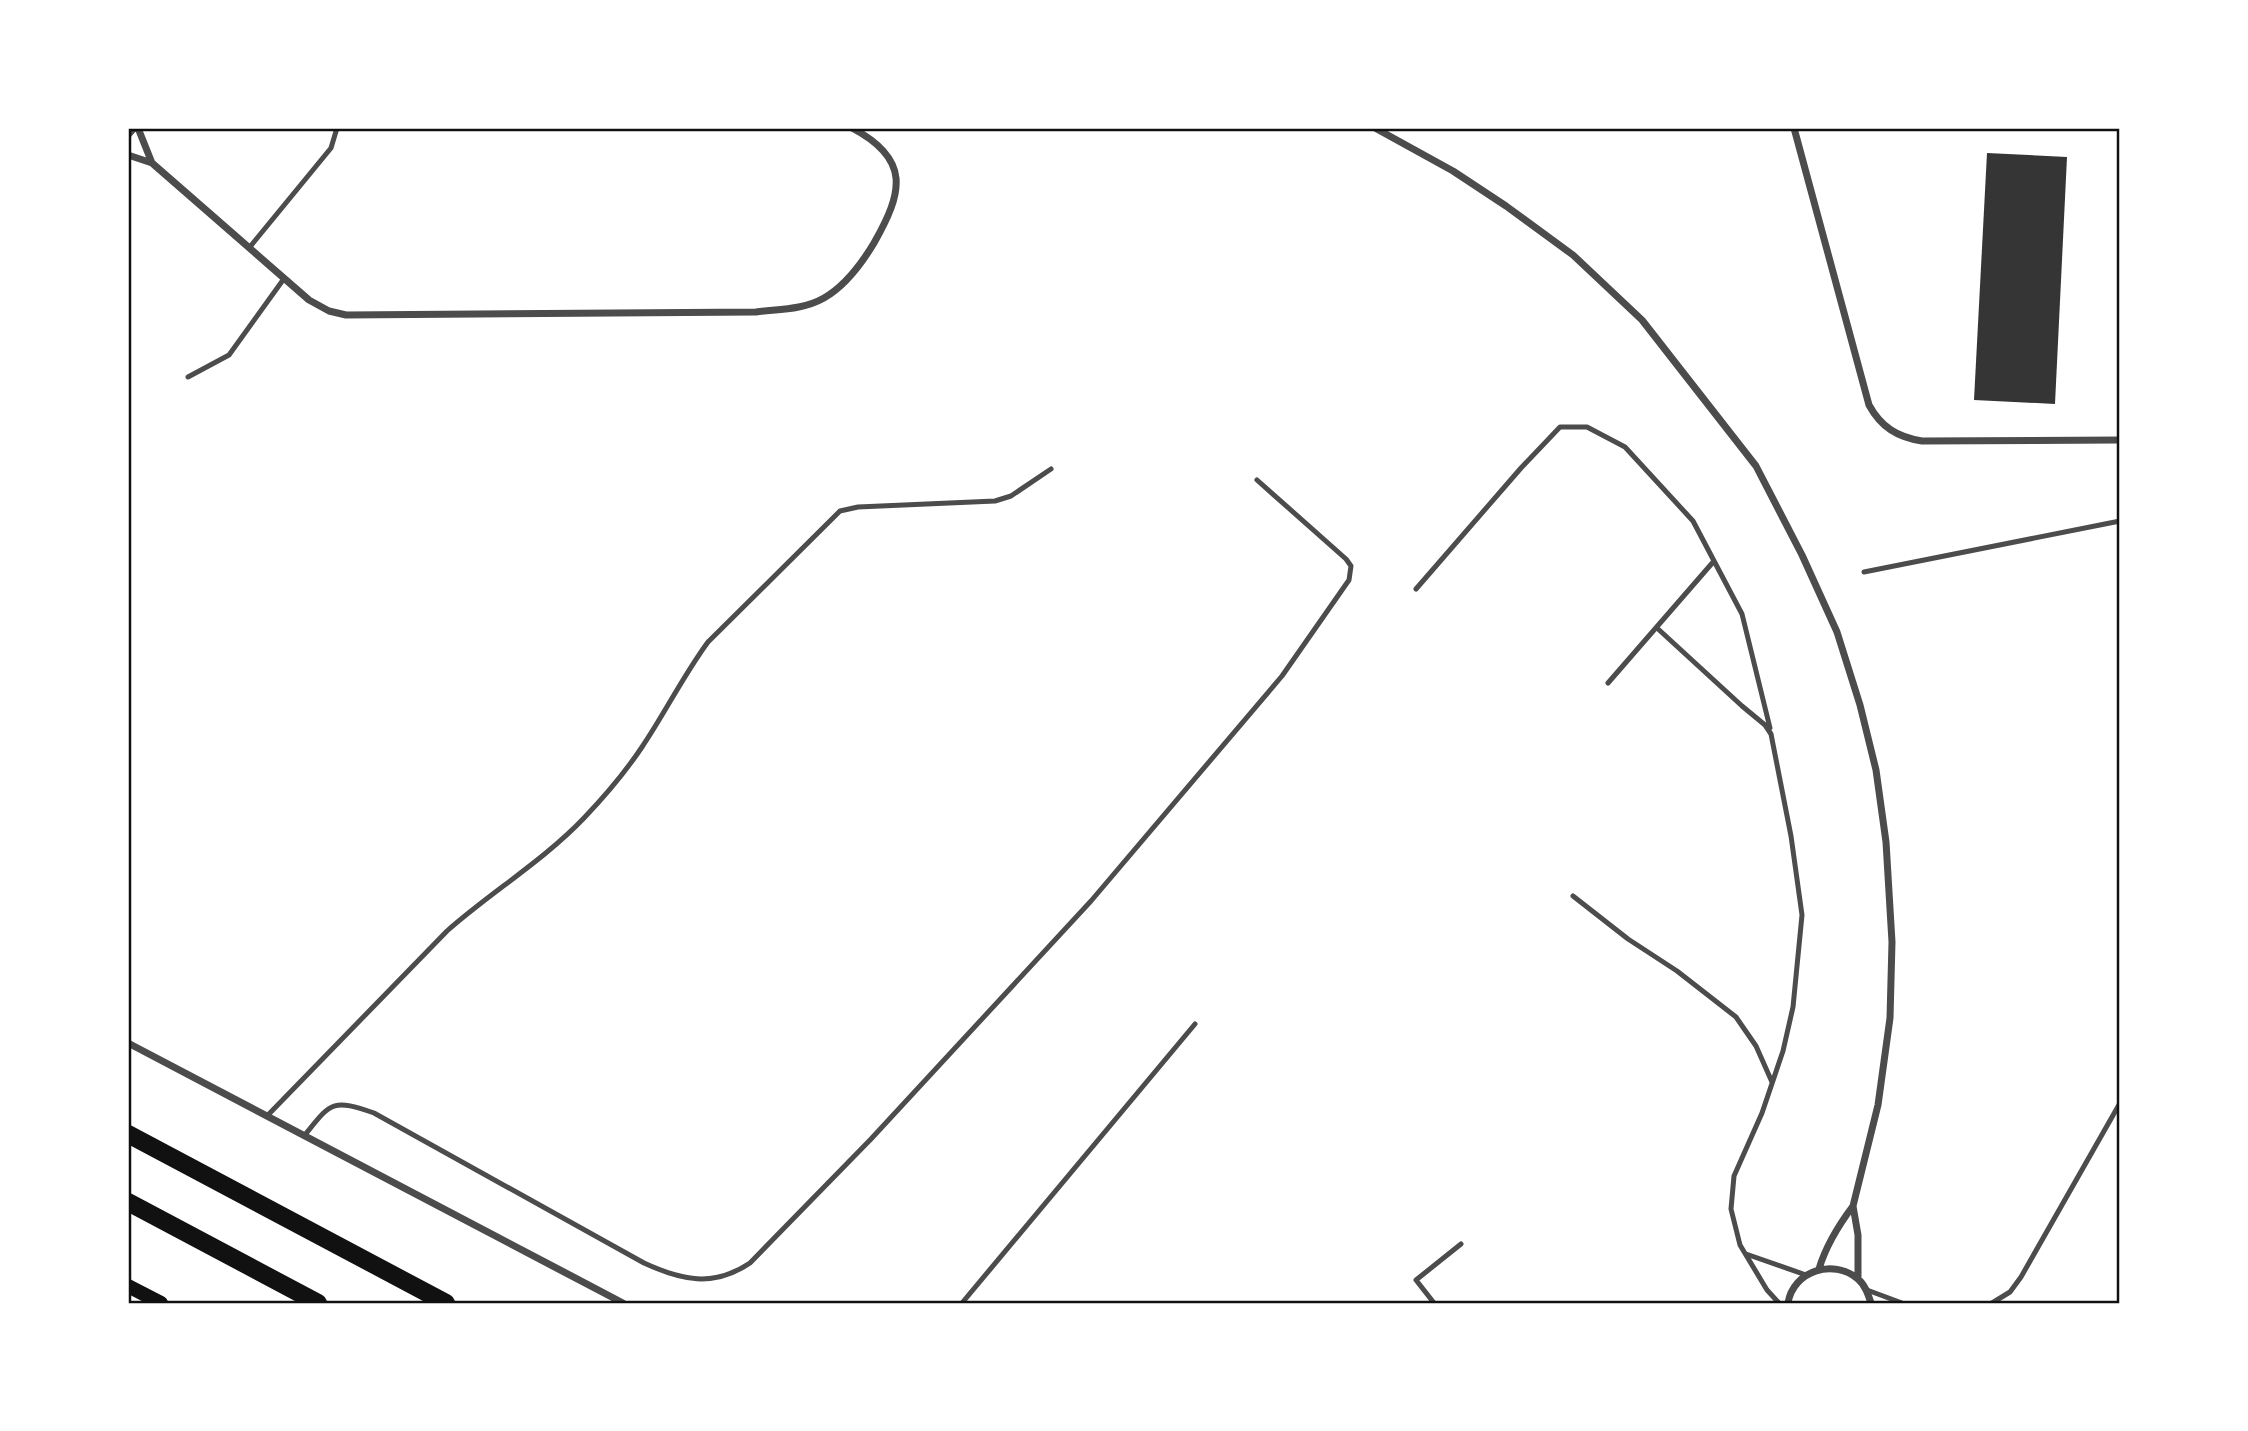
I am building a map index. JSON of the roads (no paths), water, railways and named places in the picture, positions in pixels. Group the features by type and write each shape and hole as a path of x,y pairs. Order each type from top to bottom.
{"highway":[{"path":"128,1134 446,1303"},
{"path":"128,1202 318,1303"}],"main road":[{"path":"128,1286 161,1303"}],"street":[{"path":"128,135 136,128 152,163"},
{"path":"128,155 152,163 283,280 329,311 346,315 756,312 804,306 822,299 842,285 868,253 889,216 896,197 895,172 883,148 852,128"},
{"path":"1375,128 1453,171 1506,206 1573,255 1642,320 1756,466 1802,555 1837,632 1860,705 1876,770 1886,842 1892,943 1890,1018 1878,1105 1853,1206 1824,1251 1819,1269"},
{"path":"1794,128 1869,405 1883,426 1901,436 1922,441 2120,440"},
{"path":"128,1043 623,1303"},
{"path":"1853,1206 1858,1235 1858,1279"},
{"path":"1788,1303 1795,1284 1806,1275 1819,1269 1833,1268 1858,1279 1867,1290 1871,1303"}],"lane":[{"path":"249,248 326,156 336,138 337,128"},
{"path":"188,377 229,355 283,280"},
{"path":"1416,589 1560,427 1587,427 1625,447 1693,521 1742,614 1771,734 1791,836 1802,915 1793,1007 1783,1051 1762,1113 1734,1176 1732,1217 1740,1245 1767,1290 1779,1303"},
{"path":"267,1116 447,931 477,904 558,843 584,818 640,749 708,642 840,511 858,507 995,501 1011,496 1051,469"},
{"path":"304,1136 327,1108 335,1104 351,1105 374,1112 644,1263 673,1276 705,1279 740,1270 765,1250 871,1139 1091,901 1282,676 1349,580 1351,566 1346,559 1257,481"},
{"path":"1864,572 2120,521"},
{"path":"1608,683 1714,561"},
{"path":"1657,628 1765,724 1771,734"},
{"path":"1573,896 1736,1017 1756,1046 1772,1082"},
{"path":"962,1303 1195,1024"},
{"path":"1992,1303 2010,1292 2021,1277 2120,1103"},
{"path":"1434,1303 1416,1280 1461,1244"},
{"path":"1746,1254 1806,1275"},
{"path":"1867,1290 1902,1303"}]}
